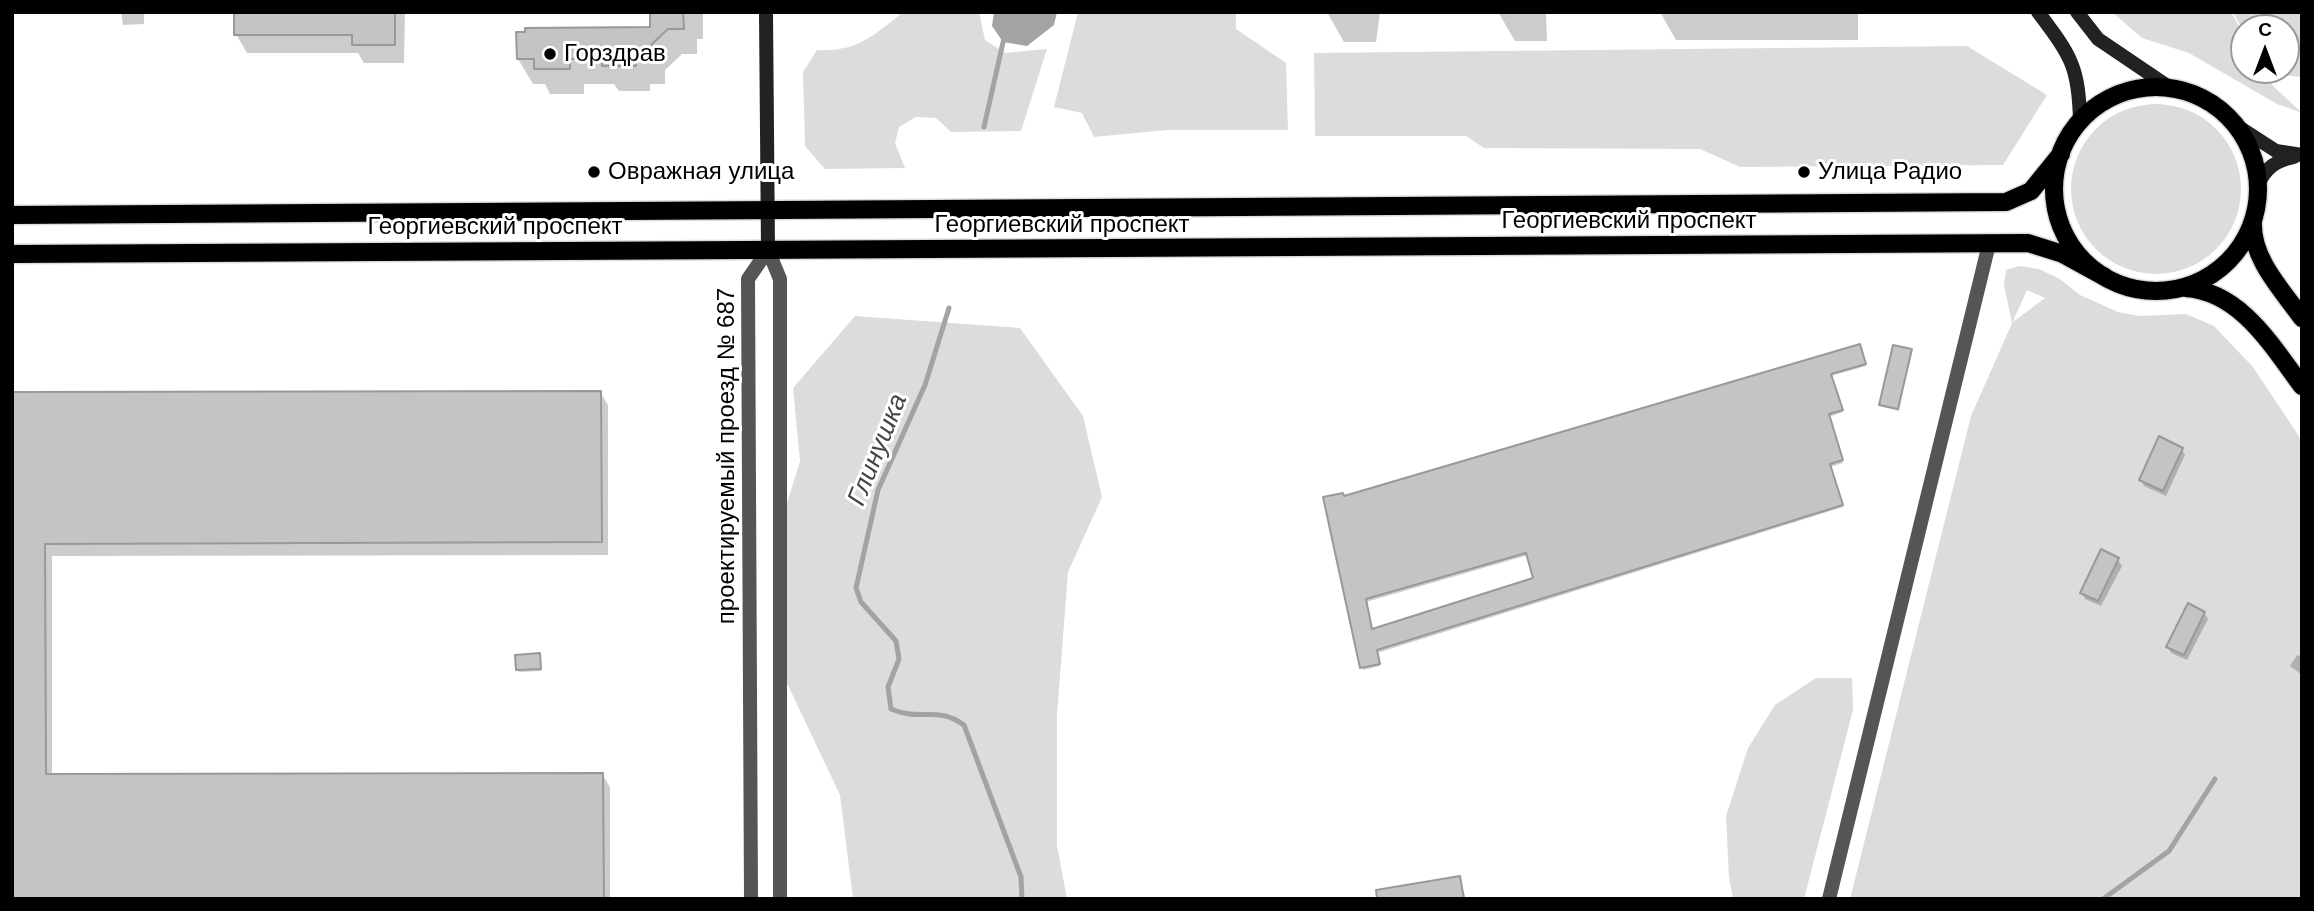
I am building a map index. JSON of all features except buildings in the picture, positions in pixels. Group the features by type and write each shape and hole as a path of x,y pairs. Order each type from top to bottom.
{"main road":[{"path":"766,12 768,250"},
{"path":"2038,12 2070,55 2079,81 2080,122"},
{"path":"2077,12 2098,39 2169,87 2206,102 2276,151 2302,155"},
{"path":"2169,87 2152,87 2118,94 2094,108 2080,122 2061,154 2054,181 2058,217 2075,251 2105,278 2143,290 2207,290 2242,313 2265,337 2302,386"},
{"path":"2239,127 2253,161 2258,184 2252,239 2259,255 2302,318"},
{"name":"Георгиевский проспект","path":"12,215 2006,202 2031,191 2061,154"},
{"path":"2258,184 2266,169 2278,160 2302,155"},
{"path":"2183,288 2210,276 2233,256 2253,222"},
{"name":"Георгиевский проспект","path":"12,254 1989,244 2038,245 2105,278"}],"street":[{"path":"1829,899 1989,244"},
{"name":"проектируемый проезд № 687","path":"751,899 748,279 768,250"},
{"path":"768,250 779,279 780,899"}],"shaded area":[{"path":"903,12 979,12 985,40 1005,53 1047,49 1021,131 951,132 936,118 916,117 899,127 895,143 905,168 825,169 805,146 803,72 817,50 843,48 864,41"},
{"path":"994,12 1057,12 1054,25 1027,46 1003,42 992,26"},
{"path":"1078,12 1236,12 1236,29 1286,63 1288,130 1167,130 1094,137 1082,113 1054,107"},
{"path":"2112,12 2231,12 2230,77 2189,53 2142,38"},
{"path":"2233,12 2302,12 2302,77 2300,14"},
{"path":"1967,46 2047,95 2003,165 1740,167 1700,149 1484,148 1466,136 1315,136 1314,53"},
{"path":"2242,84 2271,84 2302,113 2277,104"},
{"path":"2156,104 2188,111 2216,129 2234,157 2241,189 2234,221 2216,249 2188,267 2156,274 2124,267 2096,249 2078,221 2071,189 2078,157 2096,129 2124,111"},
{"path":"2020,266 2039,269 2060,279 2080,295 2118,312 2140,316 2186,314 2214,326 2253,367 2302,441 2302,899 1850,899 1971,416 2012,323 2004,285 2006,270","holes":["2027,290 2045,298 2013,322"]},
{"path":"855,316 1020,328 1083,416 1102,497 1068,572 1057,715 1057,846 1067,899 853,899 840,795 786,681 785,510 800,461 793,388"},
{"path":"1816,678 1852,678 1853,710 1804,899 1733,899 1729,877 1726,816 1748,748 1775,705"}],"waterway":[{"name":"Глинушка","path":"984,127 1004,38"},
{"name":"Глинушка","path":"949,308 925,385 878,490 856,588 861,602 896,641 899,659 888,687 891,709 902,713 945,716 964,725 1021,877 1022,899"},
{"path":"2103,899 2169,851 2215,779"}],"place":[{"name":"Горздрав","path":"550,54"},
{"name":"Овражная улица","path":"594,172"},
{"name":"Улица Радио","path":"1804,172"}]}
